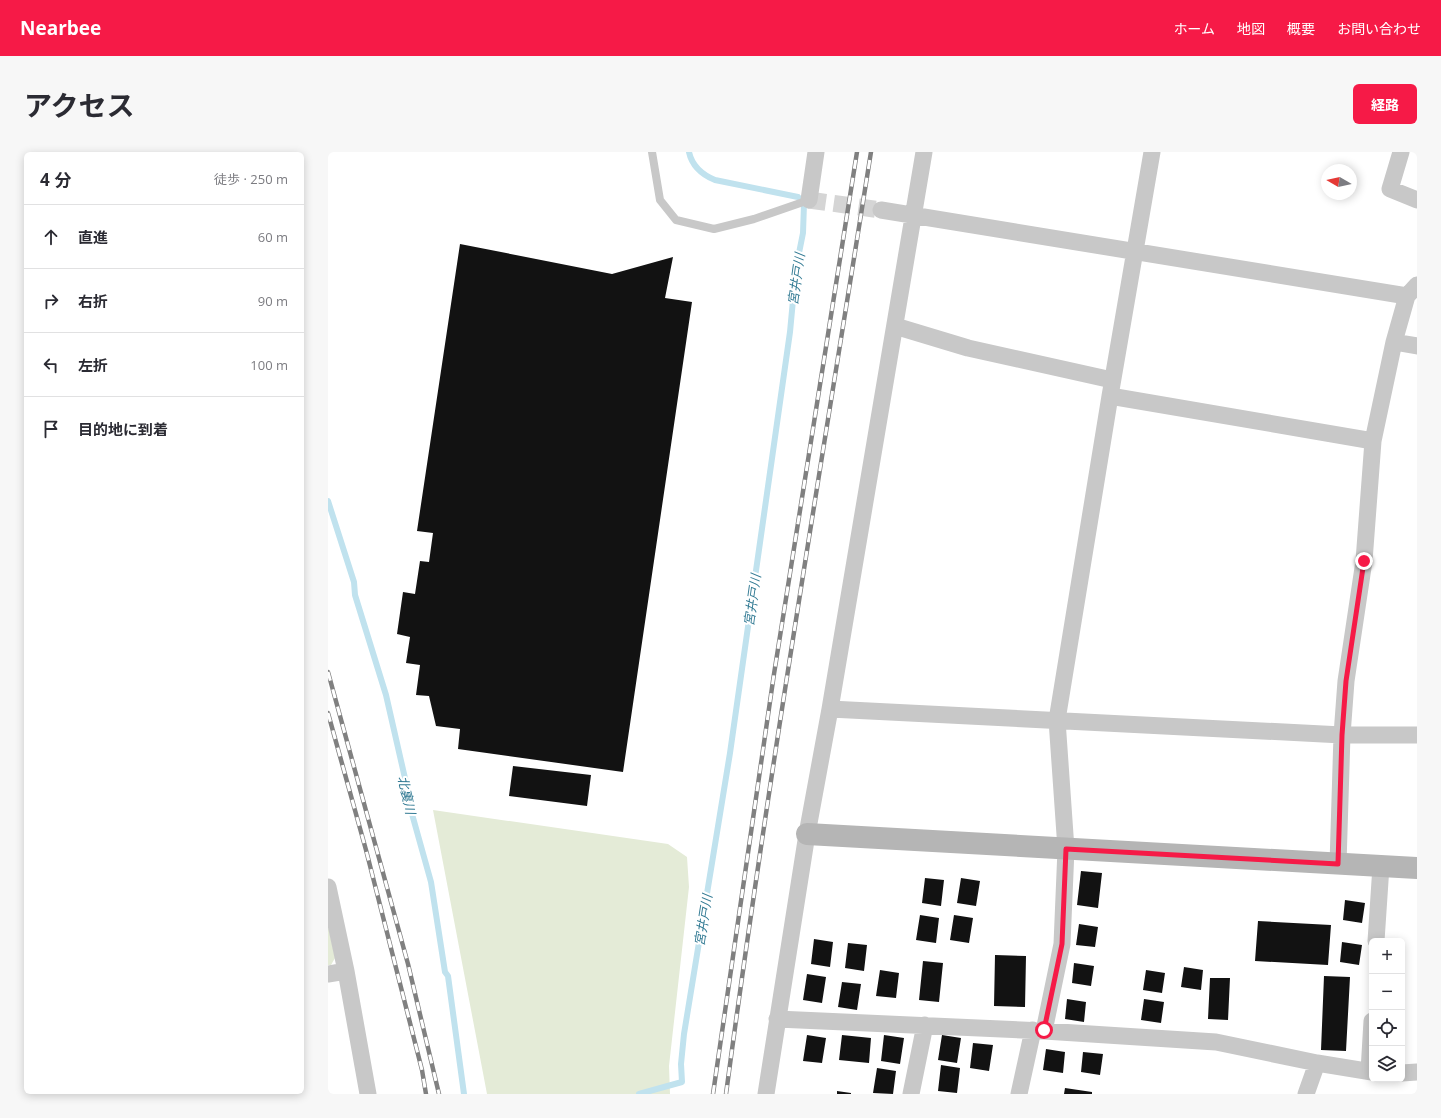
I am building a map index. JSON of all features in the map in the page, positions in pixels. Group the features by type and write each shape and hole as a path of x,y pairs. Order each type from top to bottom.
{"street":[{"path":"809,200 816,152"},
{"path":"766,1094 807,834 830,709 924,152"},
{"path":"1019,1094 1039,1030 1062,944 1066,849 1057,720 1111,388 1152,152"},
{"path":"1400,152 1390,189 1417,200"},
{"path":"882,210 1136,251 1412,290 1394,342 1373,441 1364,561 1346,681 1342,735 1338,864"},
{"path":"895,326 1111,388 1373,441"},
{"path":"1394,342 1417,346"},
{"path":"830,709 1342,735 1417,735"},
{"path":"807,834 1417,868"},
{"path":"1376,938 1381,866"},
{"path":"328,887 346,971 368,1094"},
{"path":"328,974 346,971"},
{"path":"777,1019 1039,1030 1216,1042 1317,1063 1369,1071"},
{"path":"911,1094 925,1025"},
{"path":"1306,1094 1317,1063"},
{"path":"1405,1073 1417,1072"}],"lane":[{"path":"652,152 660,200 676,220 714,229 754,219 809,200"}],"green space":[{"path":"433,810 668,844 687,857 689,887 669,1066 670,1094 487,1094"},
{"path":"328,925 335,958 331,965 328,965"}],"building":[{"path":"460,244 612,274 673,257 665,298 692,302 623,772 458,749 460,729 436,726 429,696 416,695 420,665 406,663 410,637 397,634 403,592 415,594 420,561 429,562 433,533 417,531"},
{"path":"513,766 591,775 587,806 509,796"},
{"path":"1081,871 1102,873 1098,908 1077,905"},
{"path":"925,878 944,880 941,906 922,903"},
{"path":"961,878 980,881 976,906 957,903"},
{"path":"1345,900 1365,903 1362,923 1343,920"},
{"path":"920,915 939,918 936,943 916,940"},
{"path":"954,915 973,918 969,943 950,940"},
{"path":"1258,921 1331,925 1328,965 1255,961"},
{"path":"1079,924 1098,927 1095,947 1076,945"},
{"path":"814,939 833,942 830,967 811,964"},
{"path":"1342,942 1362,945 1359,965 1340,962"},
{"path":"848,943 867,945 864,971 845,968"},
{"path":"995,955 1026,956 1025,1007 994,1006"},
{"path":"923,961 943,963 939,1002 919,1000"},
{"path":"1074,963 1094,966 1091,986 1072,983"},
{"path":"1184,967 1203,970 1201,990 1181,987"},
{"path":"880,970 899,973 896,998 876,996"},
{"path":"1146,970 1165,973 1162,993 1143,990"},
{"path":"807,974 826,977 822,1003 803,1000"},
{"path":"1324,976 1350,977 1346,1051 1321,1050"},
{"path":"1210,978 1230,978 1228,1020 1208,1019"},
{"path":"842,982 861,984 857,1010 838,1007"},
{"path":"1067,999 1086,1002 1084,1022 1065,1019"},
{"path":"1144,999 1164,1002 1161,1023 1141,1020"},
{"path":"807,1035 826,1038 822,1063 803,1061"},
{"path":"842,1035 871,1038 869,1063 839,1060"},
{"path":"884,1035 904,1038 900,1064 881,1061"},
{"path":"942,1035 961,1038 957,1063 938,1060"},
{"path":"973,1043 993,1045 989,1071 970,1068"},
{"path":"1046,1049 1065,1052 1063,1073 1043,1070"},
{"path":"1083,1052 1103,1054 1100,1075 1081,1072"},
{"path":"941,1065 960,1068 957,1093 938,1091"},
{"path":"877,1068 896,1071 893,1094 873,1093"},
{"path":"1065,1088 1092,1092 1092,1094 1064,1094"},
{"path":"837,1091 851,1093 851,1094 837,1094"}],"waterway":[{"name":"宮井戸川","path":"639,1094 682,1082 681,1064 684,1034 730,753 790,332 796,268 803,233 804,204 798,197 715,180 695,166 689,152"},
{"name":"北裏川","path":"328,501 354,582 355,595 386,695 407,787 408,803 413,809 412,814 431,882 445,972 448,976 464,1094"}],"tunnel":[{"path":"809,200 881,210"}],"railway":[{"path":"713,1094 774,674 857,152"},
{"path":"726,1094 777,740 871,152"},
{"path":"328,672 408,964 439,1094"},
{"path":"328,713 366,850 422,1070 426,1094"}],"route":[{"path":"1044,1030 1062,944 1066,849 1338,864 1342,735 1346,681 1364,561"}]}
